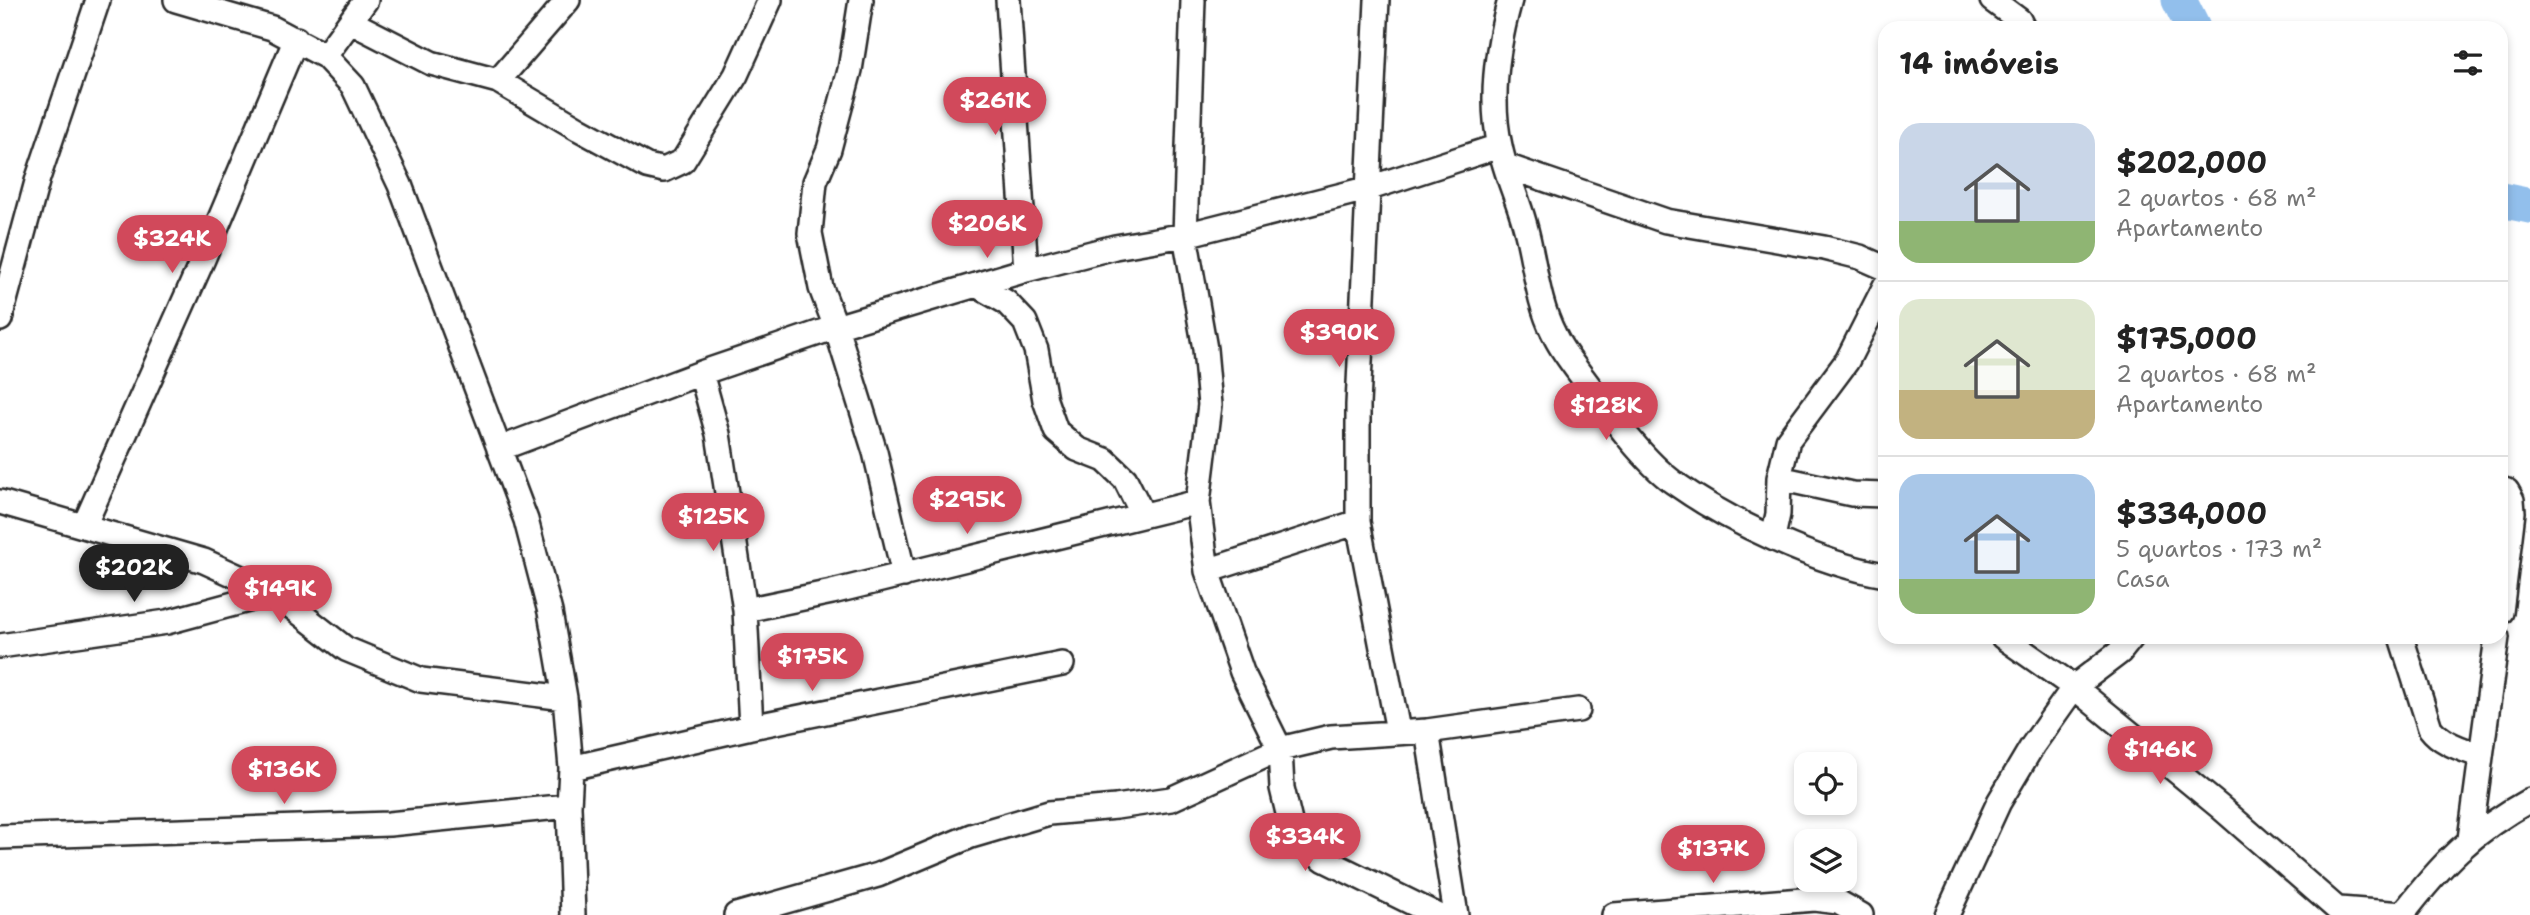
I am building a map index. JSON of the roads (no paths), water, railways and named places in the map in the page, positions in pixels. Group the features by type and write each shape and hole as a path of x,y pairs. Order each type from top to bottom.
{"street":[{"path":"0,318 38,178 98,0"},
{"path":"176,0 201,4 272,28 325,56 353,86 400,185 526,520 550,612 565,698 571,768 569,806 573,915"},
{"path":"325,56 366,0"},
{"path":"498,81 568,0"},
{"path":"351,22 431,63 498,81 647,166 664,170 683,160 736,75 770,0"},
{"path":"861,0 850,70 829,149 815,182 810,233 821,288 875,452 904,575"},
{"path":"1007,0 1026,270"},
{"path":"1193,0 1185,235 1205,349 1210,405 1198,502 1207,571 1242,672 1280,749 1282,788 1292,830 1301,842 1325,860 1437,915"},
{"path":"1377,0 1358,405 1358,522 1398,731"},
{"path":"1510,0 1502,28 1496,67 1502,156 1524,223 1545,314 1555,336 1583,377 1652,463 1671,481 1724,513 1773,537 1841,564 1878,573"},
{"path":"1992,0 2019,21"},
{"path":"84,526 203,259 296,39"},
{"path":"499,449 701,373 836,327 1026,270 1115,247 1185,235 1502,156 1666,221 1824,248 1860,257 1878,265"},
{"path":"978,286 1006,302 1025,321 1036,349 1045,400 1056,431 1077,449 1105,460 1125,479 1143,515"},
{"path":"1773,537 1778,514 1779,478 1787,440 1847,361 1878,300"},
{"path":"701,373 718,434 745,610 751,727"},
{"path":"1779,478 1852,494 1878,495"},
{"path":"2508,493 2513,512 2508,554"},
{"path":"0,502 204,561 274,593 346,649 421,680 565,698"},
{"path":"745,610 904,575 1198,502"},
{"path":"1207,571 1358,522"},
{"path":"0,646 167,622 274,593"},
{"path":"2013,644 2074,687 2342,912 2403,915 2453,854 2506,813 2530,800"},
{"path":"1947,915 1999,802 2033,745 2074,687 2127,644"},
{"path":"2403,644 2430,728 2435,735 2449,744 2481,755"},
{"path":"2470,839 2496,644"},
{"path":"571,768 751,727 1062,664"},
{"path":"736,915 878,875 971,836 1049,813 1171,799 1280,749 1331,737 1427,731 1578,710"},
{"path":"1427,731 1456,915"},
{"path":"0,837 389,824 569,806"},
{"path":"1614,915 1814,907 1838,902 1861,915"}],"waterway":[{"path":"2179,0 2190,21"},
{"path":"2508,201 2530,206"}]}
